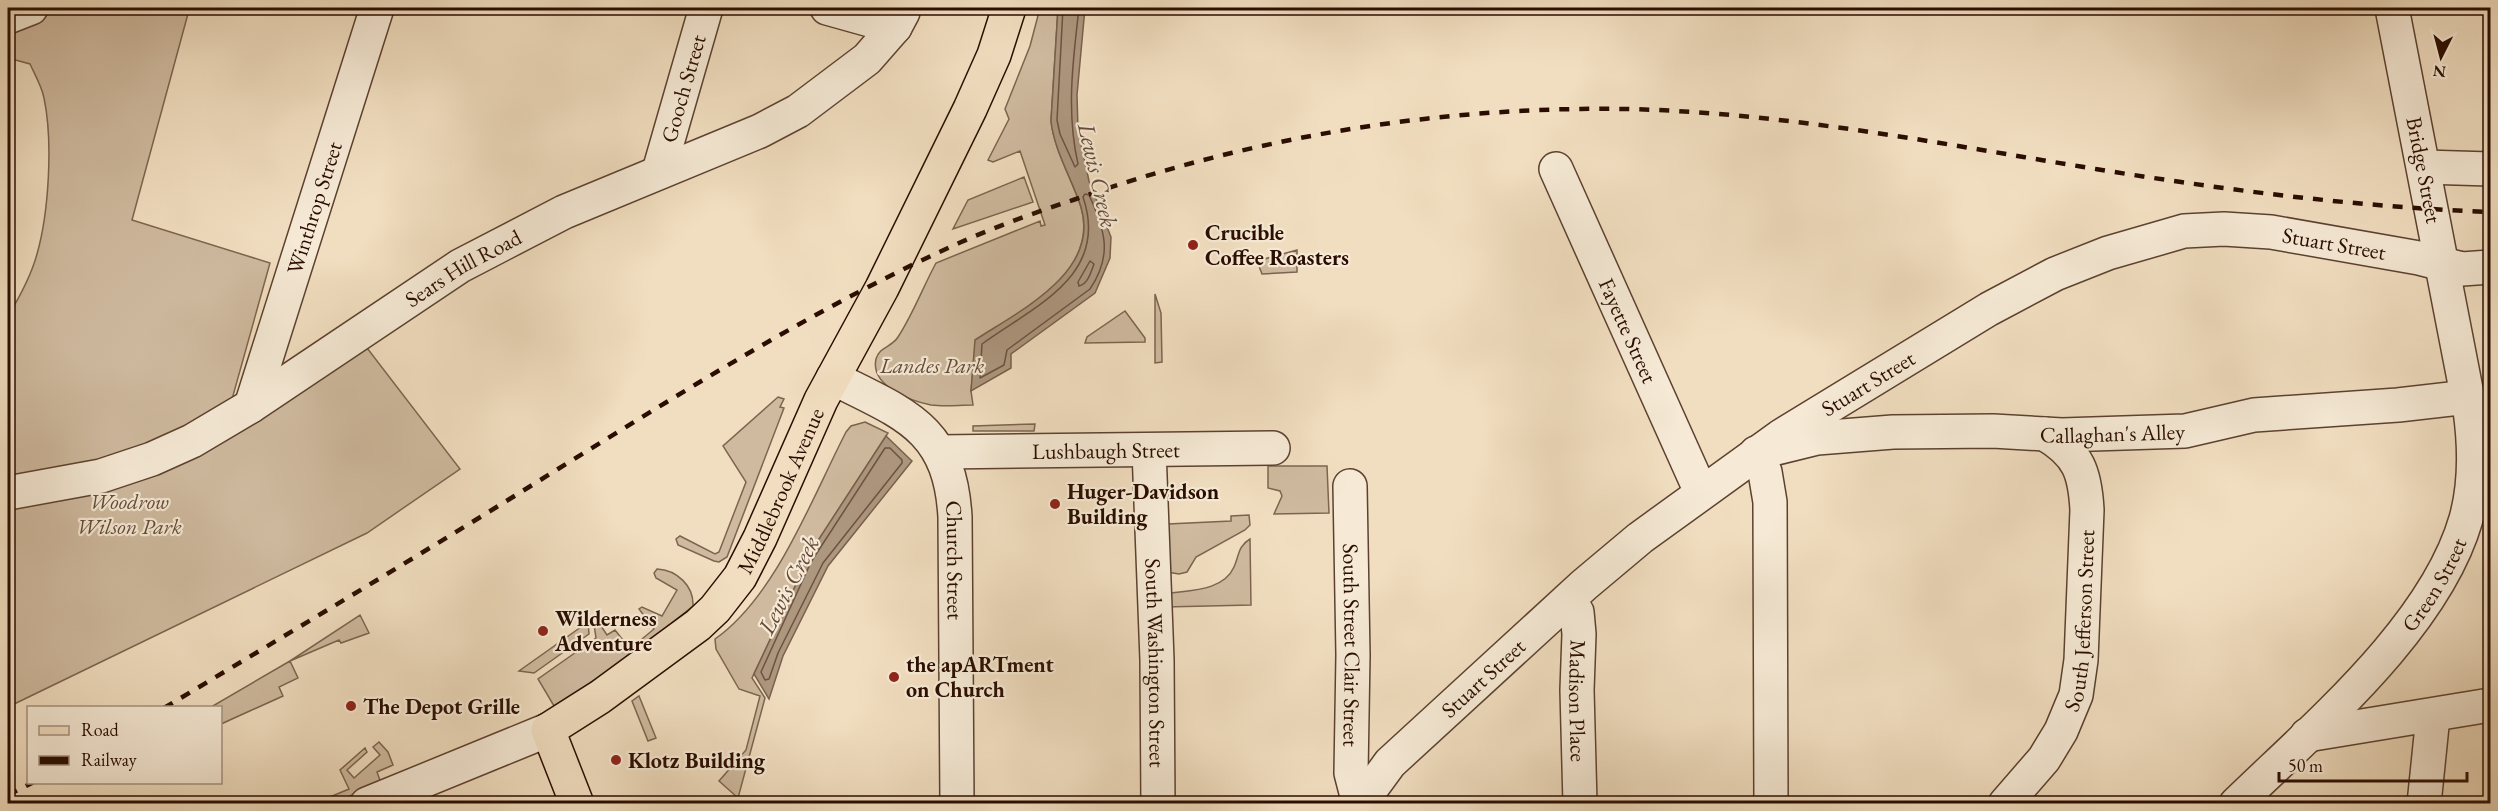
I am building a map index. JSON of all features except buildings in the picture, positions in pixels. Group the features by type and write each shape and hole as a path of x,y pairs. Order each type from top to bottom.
{"main road":[{"name":"Middlebrook Avenue","path":"548,730 600,697 671,645 706,617 727,595 755,549 833,378 882,288 970,109 994,55 1009,8"},
{"path":"548,730 577,804"}],"street":[{"path":"8,17 32,8"},
{"name":"Winthrop Street","path":"251,406 377,8"},
{"name":"Gooch Street","path":"659,171 706,8"},
{"name":"Sears Hill Road","path":"8,494 101,476 182,446 251,406 460,266 564,212 760,131 798,111 867,59 899,20 827,8"},
{"name":"Bridge Street","path":"2392,8 2441,263"},
{"path":"2424,167 2490,169"},
{"name":"Fayette Street","path":"1556,169 1701,492"},
{"name":"Stuart Street","path":"1359,804 1390,762 1568,600 1640,538 1756,453 1934,342 2031,286 2108,253 2170,234 2198,229 2250,229 2441,263 2462,269 2490,267"},
{"name":"Green Street","path":"2236,804 2392,647 2421,608 2452,555 2465,520 2474,468 2474,441 2468,397 2441,263"},
{"name":"Church Street","path":"833,378 905,416 930,438 940,452 949,475 954,504 957,804"},
{"name":"Callaghan's Alley","path":"1756,453 1795,442 1866,434 1975,431 2045,435 2185,431 2254,415 2398,405 2468,397"},
{"name":"South Jefferson Street","path":"2005,804 2038,768 2061,731 2074,702 2082,660 2087,510 2085,486 2080,469 2071,453 2064,445 2045,435"},
{"name":"Lushbaugh Street","path":"940,452 1273,448"},
{"name":"South Washington Street","path":"1149,450 1157,660 1158,804"},
{"path":"1756,453 1765,472 1770,502 1771,804"},
{"name":"South Street Clair Street","path":"1350,486 1353,655 1351,773 1359,804"},
{"name":"Madison Place","path":"1568,600 1577,612 1579,634 1577,690 1580,804"},
{"path":"2307,735 2490,705"},
{"path":"2424,804 2433,716"},
{"name":"Middlebrook Avenue","path":"367,804 548,730"}],"green space":[{"name":"Woodrow Wilson Park","path":"49,8 182,8 189,10 132,220 270,263 222,435 364,344 460,469 367,533 8,707 8,316 37,254 47,198 49,155 47,115 42,90 30,64 8,58 8,33 46,15"},
{"name":"Landes Park","path":"1040,8 1058,8 1051,121 1059,154 1081,207 1084,230 1079,252 1068,270 1034,303 976,340 971,391 973,405 942,406 923,403 903,396 885,384 876,369 876,359 880,352 898,337 936,263 1040,221 1041,226 1045,225 1020,151 993,162 988,160 1009,119 1005,109 1030,46"},
{"path":"1024,177 1033,202 953,229 968,200"},
{"path":"1297,250 1297,272 1262,274 1257,261"},
{"path":"1155,294 1161,313 1162,362 1155,363"},
{"path":"1125,311 1145,338 1145,342 1085,343 1087,337"},
{"path":"778,397 784,399 780,407 784,408 727,557 719,562 714,561 678,545 676,539 680,536 715,554 719,552 746,482 723,446"},
{"name":"Landes Park","path":"865,422 888,433 806,559 752,678 765,698 738,798 719,781 746,750 760,696 739,689 716,649 715,639 737,620 774,572 806,515 846,432 851,426"},
{"path":"1035,424 1034,431 973,431 973,426"},
{"path":"1268,466 1327,466 1329,513 1274,514 1282,496 1280,491 1268,488"},
{"path":"1249,515 1250,525 1245,530 1196,557 1187,572 1179,574 1167,572 1168,524 1231,521 1231,516"},
{"path":"1250,539 1251,605 1165,607 1165,594 1204,588 1222,581 1234,567 1241,548"},
{"path":"657,569 671,572 683,580 691,592 693,606 623,662 554,706 538,679 596,638 593,618 595,617 607,635 615,630 630,649 654,629 639,609 642,607 662,616 677,590 656,578 654,573"},
{"path":"360,615 369,633 341,643 339,640 290,661"},
{"path":"588,622 589,634 534,673 519,671"},
{"path":"290,661 298,678 279,687 283,696 222,724 222,706 213,706"},
{"path":"639,696 656,738 648,741 632,701"},
{"path":"379,742 388,752 393,765 377,772 381,783 333,803 313,804 349,789 340,770 365,748 367,752 347,770 354,778 380,755 373,747"}],"water":[{"path":"1058,8 1085,8 1077,95 1078,130 1089,181 1111,237 1110,258 1095,293 1011,354 1011,368 971,391 975,340 1052,287 1068,270 1079,251 1084,230 1081,207 1059,154 1051,121"},
{"path":"886,436 912,461 828,566 783,656 769,699 754,674 806,559"}],"railway":[{"path":"167,706 755,349 907,267 988,231 1061,204 1142,177 1278,142 1416,120 1486,113 1556,109 1696,112 1835,127 2112,172 2258,192 2374,205 2490,212"},
{"path":"8,795 30,784"}],"place":[{"name":"Crucible Coffee Roasters","path":"1193,245"},
{"name":"Huger-Davidson Building","path":"1055,504"},
{"name":"Wilderness Adventure","path":"543,631"},
{"name":"the apARTment on Church","path":"894,677"},
{"name":"The Depot Grille","path":"351,706"},
{"name":"Klotz Building","path":"616,760"}],"water label":[{"name":"Lewis Creek","path":"1098,175"},
{"name":"Lewis Creek","path":"788,585"}]}
